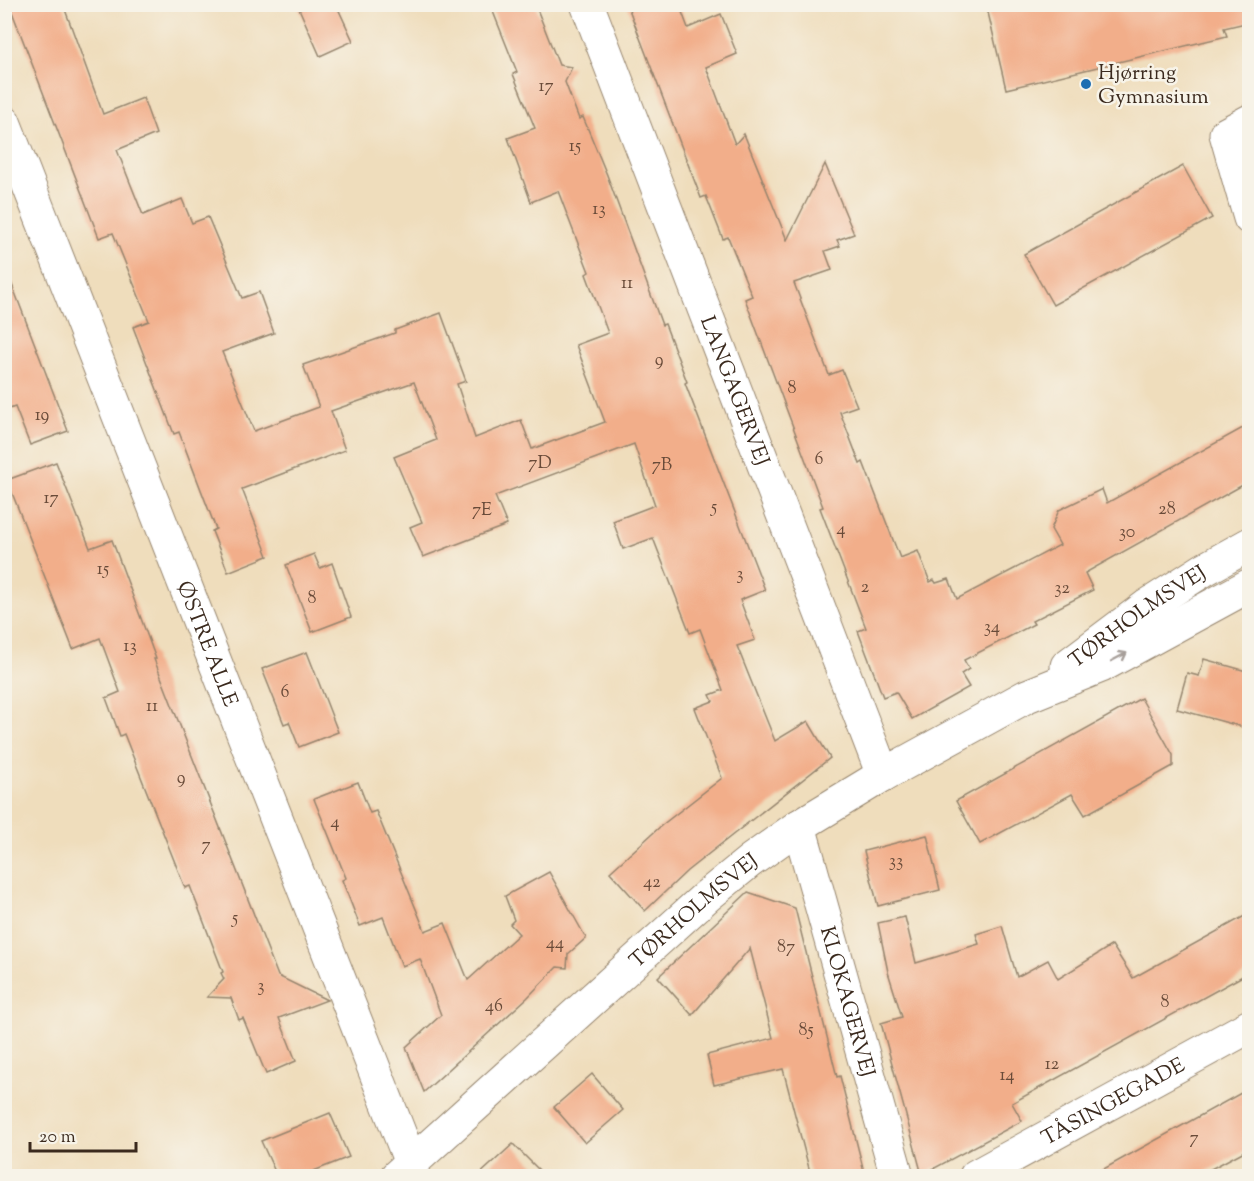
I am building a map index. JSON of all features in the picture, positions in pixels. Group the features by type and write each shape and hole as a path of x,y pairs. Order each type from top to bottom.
{"street":[{"name":"LANGAGERVEJ","path":"587,4 884,775"},
{"path":"1250,121 1226,134 1250,218"},
{"name":"ØSTRE ALLE","path":"4,122 404,1170"},
{"name":"TØRHOLMSVEJ","path":"1027,696 1147,606 1250,544"},
{"name":"TØRHOLMSVEJ","path":"404,1170 707,896 750,861 799,826 884,775 1027,696 1101,666 1250,585"},
{"name":"KLOKAGERVEJ","path":"799,826 897,1176"},
{"name":"TÅSINGEGADE","path":"976,1176 1250,1026"}],"building":[{"path":"9,4 63,4 103,114 143,98 156,134 117,150 143,215 182,199 192,223 208,217 242,298 259,292 274,333 222,352 254,431 319,407 303,365 395,333 395,330 441,313 466,381 457,384 475,438 521,420 532,449 605,422 576,345 608,333 586,274 589,272 558,191 531,202 508,138 535,128 513,74 517,72 490,4 535,4 559,65 572,67 565,82 579,119 583,117 607,175 662,325 665,324 687,382 685,383 765,590 740,600 755,640 737,646 775,741 808,721 830,758 687,871 645,911 610,872 662,825 722,778 695,708 713,701 710,695 723,690 700,629 690,633 653,538 623,549 613,521 655,505 634,444 495,496 507,525 423,557 410,527 422,522 394,457 436,440 414,382 331,411 345,450 242,489 268,556 228,572 212,531 216,529 179,432 174,434 133,327 149,321 113,233 99,238"},
{"path":"297,4 336,4 353,41 320,56"},
{"path":"627,4 679,4 688,28 721,14 737,54 706,67 735,144 744,134 787,240 825,164 854,234 837,240 840,246 825,251 832,270 794,283 829,375 842,370 857,406 840,412 860,464 863,462 900,558 918,551 930,582 934,580 936,583 949,579 957,599 1060,545 1051,529 1059,510 1102,489 1107,503 1250,424 1250,481 1085,573 1093,590 1032,621 1034,624 964,660 969,669 961,674 969,687 912,719 896,692 883,697 858,631 866,628 745,299 752,296 728,237 723,239 706,196 701,198"},
{"path":"986,4 1250,4 1250,22 1224,28 1227,36 1006,89"},
{"path":"1183,166 1212,218 1053,305 1024,254"},
{"path":"6,269 68,431 30,445 15,407 4,411"},
{"path":"56,462 90,548 112,540 156,659 154,659 278,976 327,1000 279,1018 296,1061 266,1074 243,1018 239,1020 231,998 207,997 224,979 221,973 223,972 190,886 185,888 124,734 120,736 106,698 120,692 100,638 73,649 7,480"},
{"path":"314,554 320,568 332,563 351,617 312,632 286,565"},
{"path":"307,652 338,732 299,747 289,722 284,724 262,669"},
{"path":"1204,659 1250,672 1250,729 1177,709 1187,673 1199,676"},
{"path":"1141,698 1173,755 1173,766 1085,815 1072,794 980,844 956,801"},
{"path":"358,782 370,813 376,811 425,931 445,923 468,980 519,934 510,924 514,920 505,896 549,872 586,938 568,954 567,968 557,967 527,998 424,1092 406,1047 441,1015 420,959 402,966 383,917 360,926 342,880 346,878 314,799"},
{"path":"927,835 940,890 878,906 864,851"},
{"path":"748,892 795,908 837,1077 840,1076 865,1176 811,1176 783,1069 714,1085 707,1055 773,1038 750,948 692,1015 658,977"},
{"path":"1250,913 1250,972 1012,1103 1022,1121 922,1175 881,1023 902,1017 888,972 878,923 905,917 916,963 979,944 976,934 1002,926 1017,977 1048,960 1058,979 1112,945 1133,978"},
{"path":"592,1074 623,1110 585,1143 554,1107"},
{"path":"1250,1088 1250,1148 1198,1176 1091,1176"},
{"path":"330,1113 349,1157 301,1176 277,1176 261,1141"},
{"path":"513,1144 545,1176 478,1176"}],"place":[{"name":"Hjørring Gymnasium","path":"1086,84"}]}
